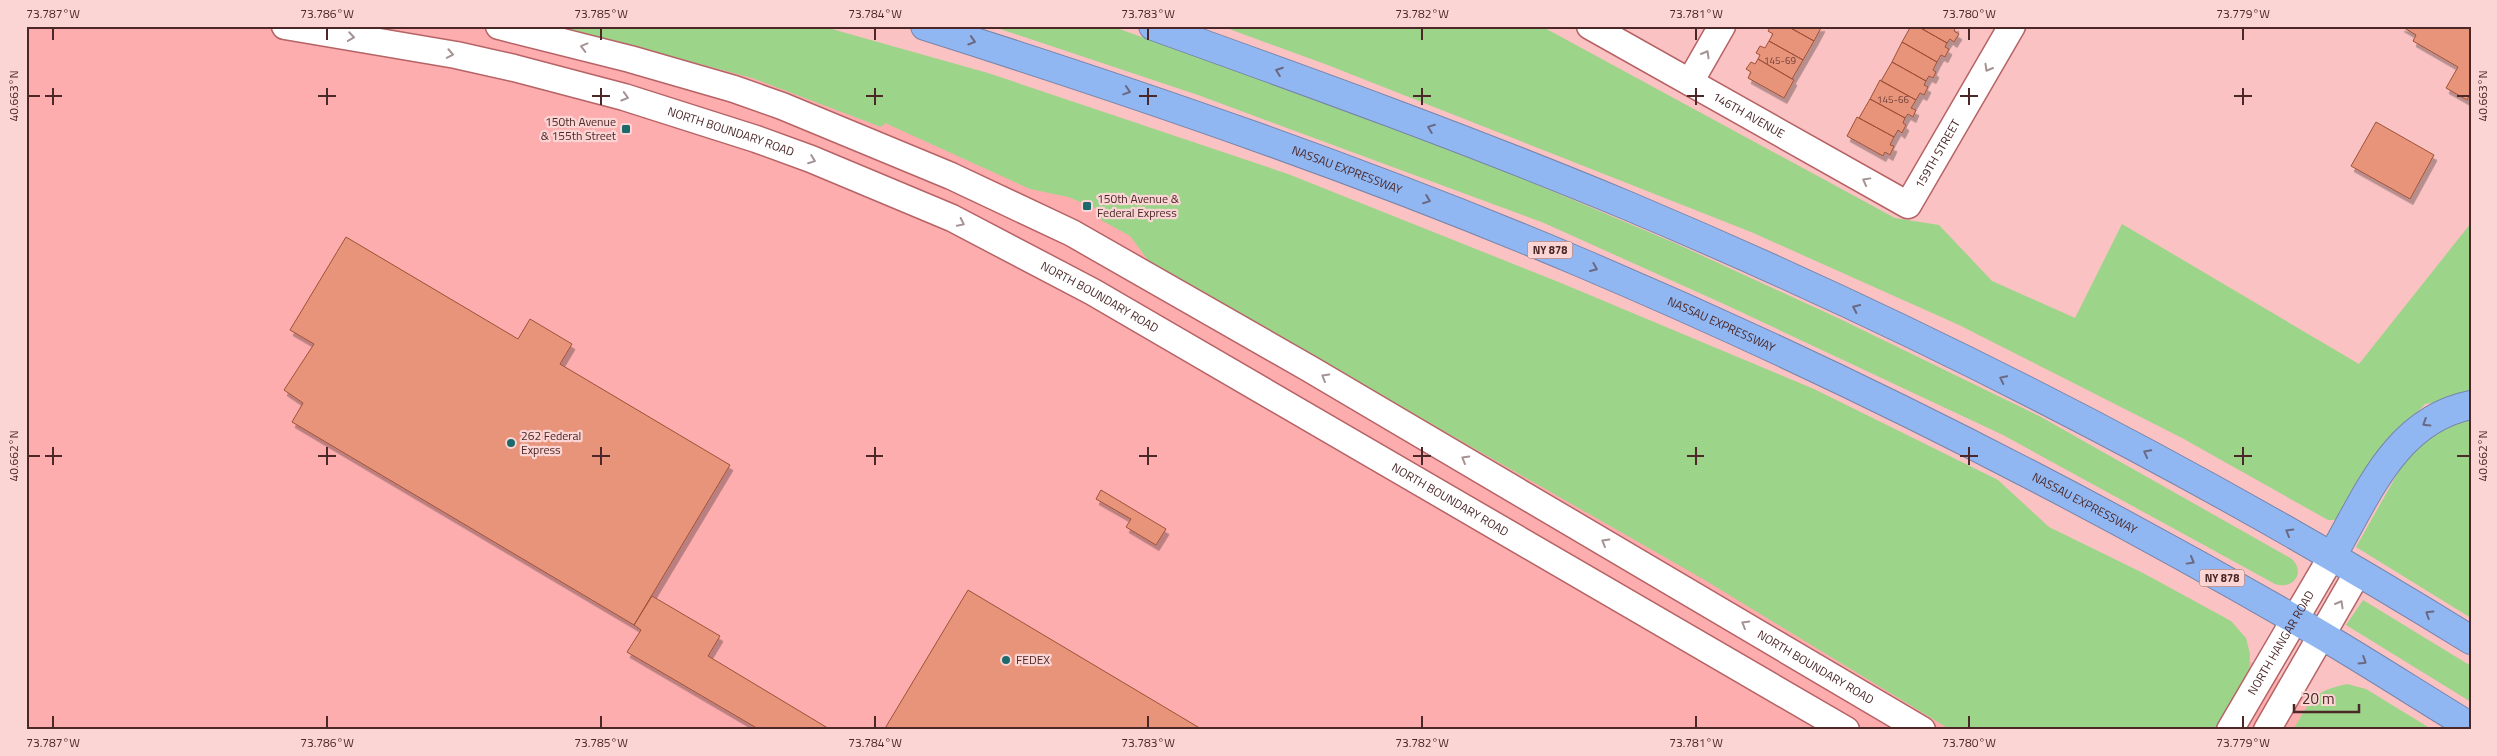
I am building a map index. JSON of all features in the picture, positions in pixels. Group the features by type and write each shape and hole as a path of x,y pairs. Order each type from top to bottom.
{"highway":[{"name":"NASSAU EXPRESSWAY","path":"926,26 1119,88 1294,150 1496,228 1642,289 1793,358 2006,462 2149,538 2294,620 2471,727"},
{"path":"1153,26 1477,146 1622,204 1766,266 2051,403 2332,556 2471,640"},
{"path":"2332,556 2383,468 2406,438 2443,414 2471,405"}],"street":[{"name":"NORTH BOUNDARY ROAD","path":"285,26 456,55 624,97 765,142 952,218 1093,292 1846,730"},
{"name":"NORTH BOUNDARY ROAD","path":"499,26 630,59 734,89 782,106 924,164 1072,233 1372,405 1922,730"},
{"name":"146TH AVENUE","path":"1590,26 1908,205"},
{"path":"1690,82 1722,26"},
{"name":"159TH STREET","path":"1908,205 2012,26"},
{"name":"NORTH HANGAR ROAD","path":"2230,730 2332,556"},
{"path":"2267,730 2358,572"}],"shaded area":[{"path":"26,26 719,26 2179,620 2368,730 26,730"}],"green space":[{"path":"558,26 821,26 988,73 1288,174 1561,283 1814,389 1998,480 2049,527 2143,573 2231,621 2246,638 2250,654 2249,673 2217,730 1951,730 1703,579 1151,264 1130,236 1101,220 1105,212 1068,197 1030,189 885,123 881,127 752,78"},
{"path":"991,26 1111,26 1360,115 1503,170 1677,244 1840,319 2041,417 2292,559 2296,564 2298,575 2296,579 2287,585 2275,584 2003,435 1726,305 1544,223 1198,95"},
{"path":"1221,26 1541,26 1895,218 1939,225 1992,281 2075,318 2122,224 2359,364 2471,223 2471,397 2425,404 2375,457 2341,516 2334,520 2328,520 2182,438 1959,325 1751,232 1325,64"},
{"path":"2471,418 2471,618 2356,547 2400,469 2430,433"},
{"path":"2363,600 2471,666 2471,702 2346,625"},
{"path":"2347,684 2366,689 2433,730 2293,730 2313,699 2326,690"}],"building":[{"path":"1771,26 1787,26 1814,41 1803,60 1769,41 1773,34 1768,31"},
{"path":"1787,26 1822,26 1814,41"},
{"path":"1911,26 1917,26 1947,43 1945,47 1949,49 1945,57 1941,55 1937,62 1902,42"},
{"path":"1917,26 1956,26 1954,31 1959,34 1954,42 1950,39 1947,43"},
{"path":"2401,26 2471,26 2471,92 2467,100 2446,88 2458,67 2413,41 2416,35"},
{"path":"1769,41 1803,60 1792,79 1758,59 1760,55 1756,53 1760,46 1765,48"},
{"path":"1902,42 1937,62 1933,70 1936,72 1933,78 1929,76 1926,81 1892,62"},
{"path":"1758,59 1794,80 1784,98 1748,78 1751,72 1746,69 1751,62 1755,64"},
{"path":"1892,62 1926,81 1924,85 1928,87 1924,95 1920,93 1916,100 1881,81"},
{"path":"1880,80 1916,100 1911,108 1916,110 1913,117 1908,114 1905,118 1870,99"},
{"path":"1870,99 1905,118 1903,123 1906,125 1902,133 1898,130 1894,137 1859,118"},
{"path":"1857,117 1894,137 1890,145 1894,146 1890,155 1885,152 1883,156 1847,136"},
{"path":"2376,122 2434,155 2410,199 2351,166"},
{"name":"262 Federal Express","path":"346,237 518,339 530,319 572,344 560,364 730,465 634,625 292,422 303,403 284,390 314,344 290,330"},
{"path":"1101,490 1166,529 1156,545 1126,527 1131,519 1096,499"},
{"name":"FEDEX","path":"968,590 1203,730 884,730"},
{"path":"652,596 720,636 708,656 831,730 760,730 627,652 641,630 634,625"}],"place":[{"name":"150th Avenue & 155th Street","path":"626,129"},
{"name":"150th Avenue & Federal Express","path":"1087,206"},
{"name":"262 Federal Express","path":"511,443"},
{"name":"FEDEX","path":"1006,660"}]}
